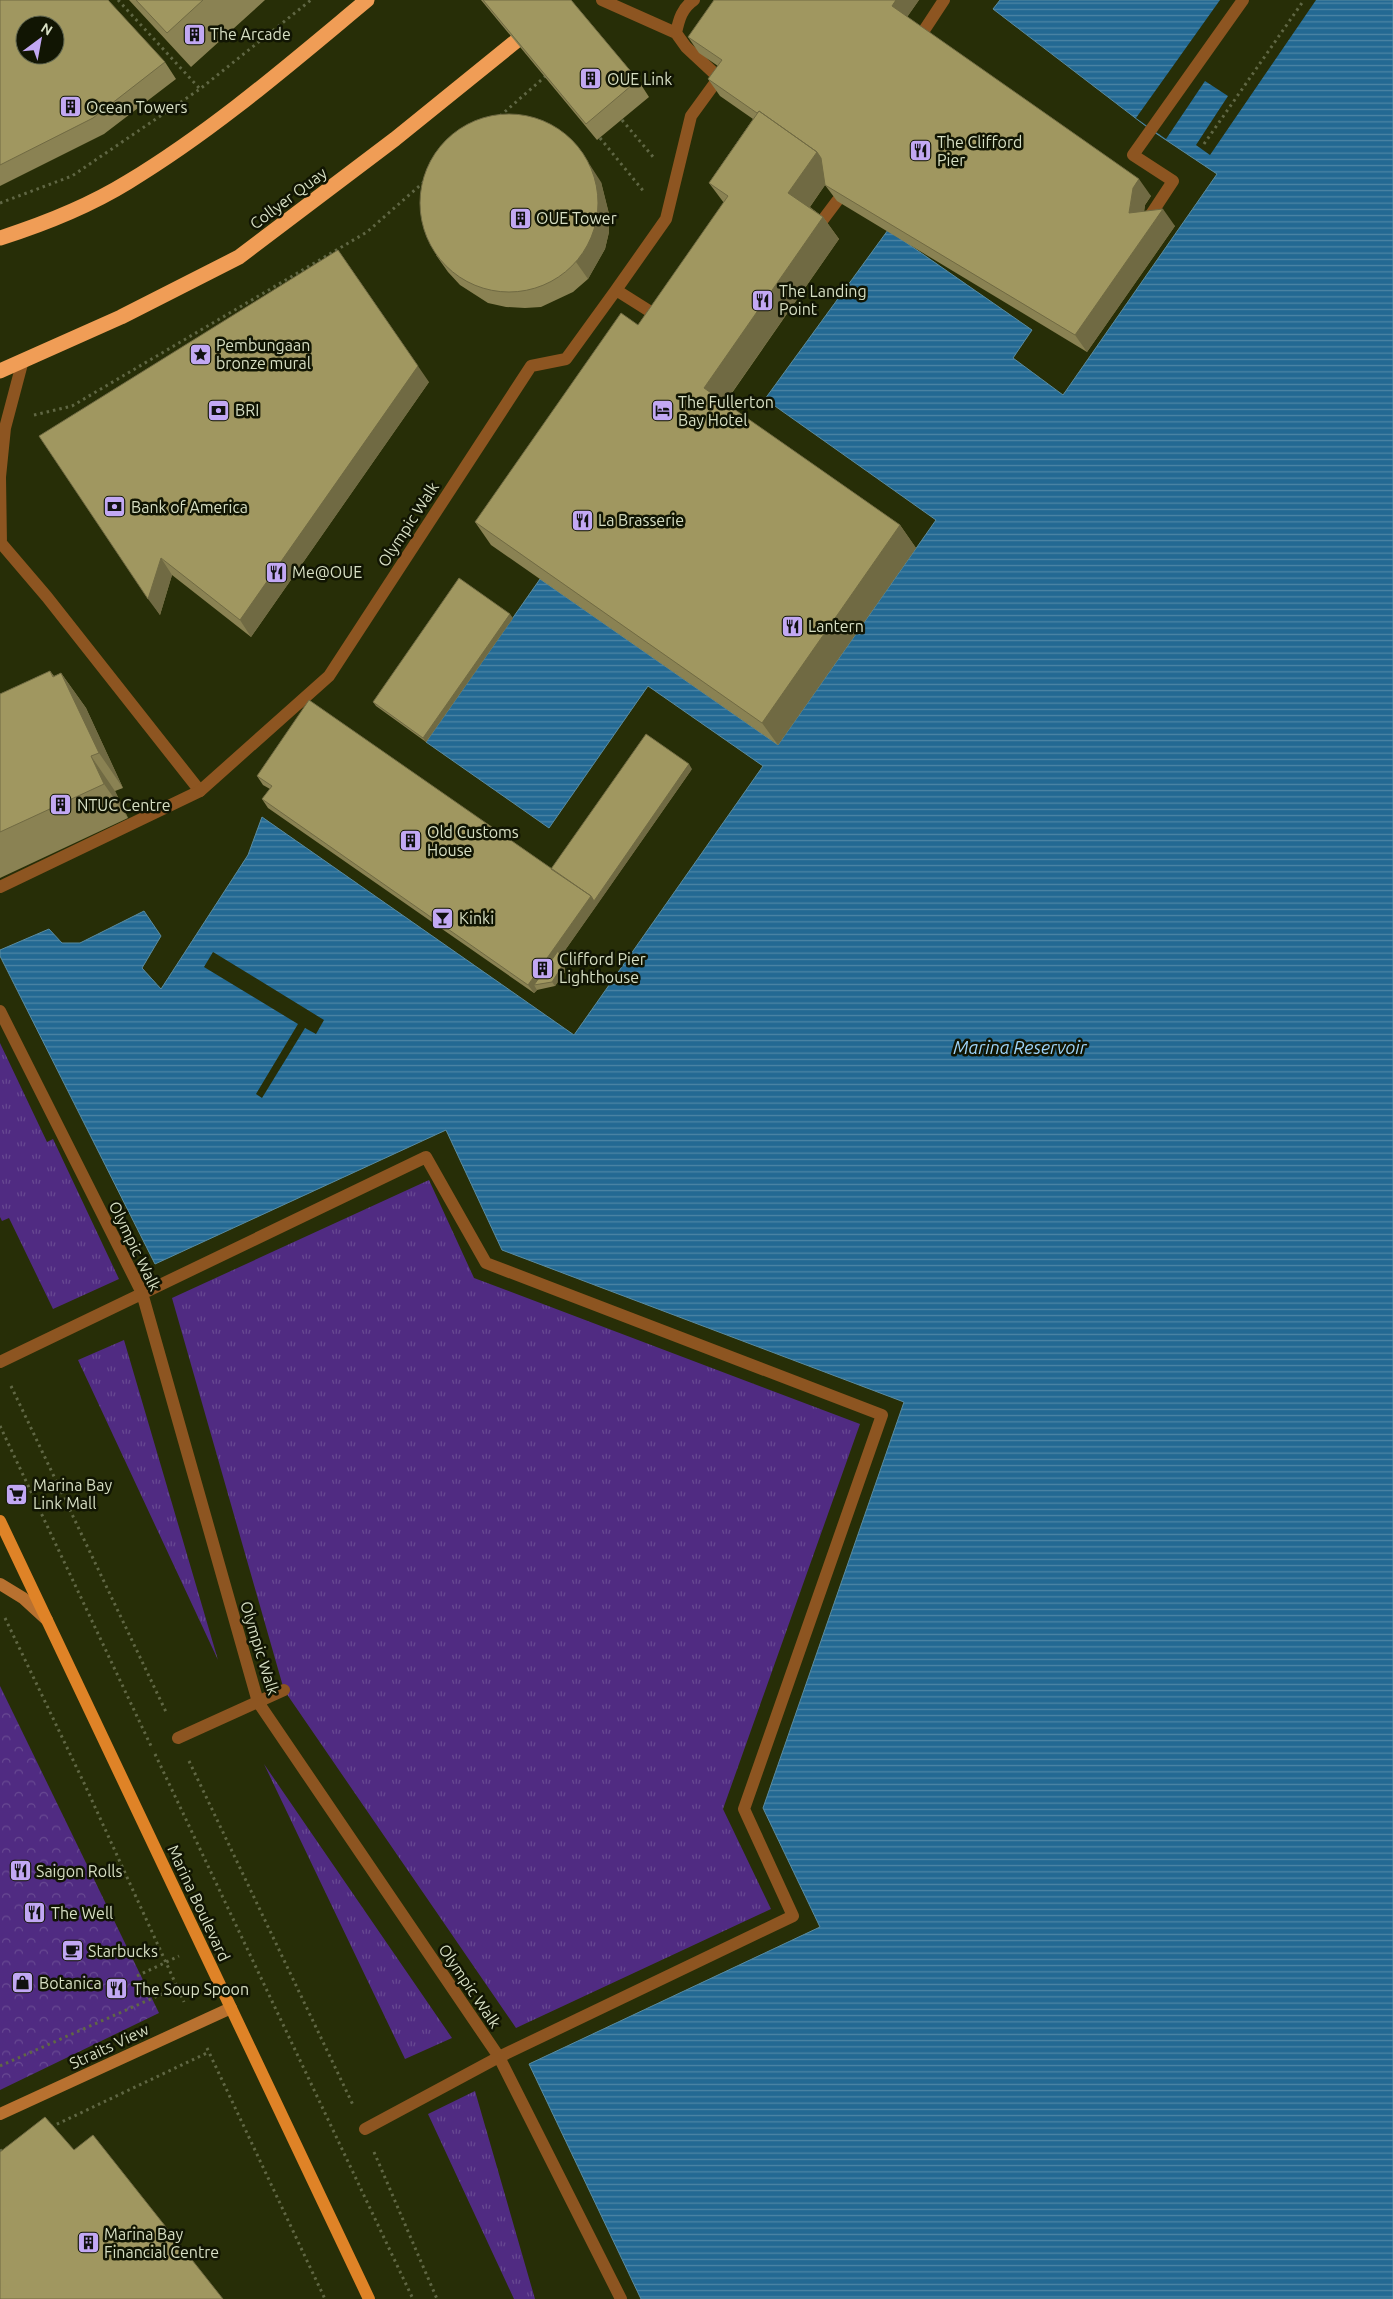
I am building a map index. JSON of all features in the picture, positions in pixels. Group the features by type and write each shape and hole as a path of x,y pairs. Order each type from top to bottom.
{"highway":[{"path":"0,238 46,223 128,182 238,106 366,0"},
{"name":"Collyer Quay","path":"0,371 121,317 239,256 395,139 542,20"}],"main road":[{"name":"Marina Boulevard","path":"0,1521 369,2299"}],"street":[{"path":"602,0 676,33 679,18 687,4 694,0"},
{"path":"921,35 944,0"},
{"path":"1141,230 1173,181 1133,155 1243,0"},
{"name":"Olympic Walk","path":"0,887 200,791 328,676 530,366 566,358 666,219 691,116 724,73 715,74 686,47 676,33"},
{"path":"819,225 836,201"},
{"path":"616,290 670,324"},
{"path":"23,360 7,422 0,477 1,543 47,597 200,791"},
{"name":"Olympic Walk","path":"0,1011 142,1293 258,1702 499,2058 621,2299"},
{"path":"0,1362 426,1157 486,1263 882,1415 744,1809 793,1916 499,2058 364,2129"},
{"path":"0,1584 23,1598 48,1621"},
{"path":"178,1738 284,1690"},
{"name":"Straits View","path":"0,2114 231,2008"}],"path":[{"path":"118,0 200,89"},
{"path":"0,203 72,176 200,89 312,0"},
{"path":"1204,144 1304,0"},
{"path":"495,120 548,74"},
{"path":"600,138 653,202 675,184 622,120"},
{"path":"7,422 72,406 367,232 427,179"},
{"path":"9,1381 364,2129 437,2299"},
{"path":"0,1426 412,2299"},
{"path":"4,1617 84,1783 325,2299"},
{"path":"137,1976 202,1946"},
{"path":"0,2066 178,1987"},
{"path":"44,2130 209,2052"},
{"path":"0,2151 9,2147"}],"green space":[{"path":"0,1043 47,1142 53,1139 119,1279 53,1309 9,1218 2,1221 0,1217"},
{"path":"429,1180 474,1278 860,1424 723,1809 771,1909 516,2028 284,1690 172,1298"},
{"path":"124,1340 218,1660 78,1360"},
{"path":"0,1686 159,2013 0,2090"},
{"path":"264,1764 452,2038 405,2059"},
{"path":"475,2091 535,2299 514,2299 428,2114"}],"water":[{"name":"Marina Reservoir","path":"1000,0 1393,0 1393,2299 641,2299 529,2064 820,1927 763,1808 904,1402 502,1250 446,1130 155,1264 0,956 0,950 49,929 62,943 80,943 144,911 161,936 142,968 161,989 248,855 262,817 574,1035 763,766 648,686 549,828 426,742 540,579 778,745 936,520 765,399 888,230 1032,330 1013,358 1063,395 1217,174 1151,130 993,9"}],"pier":[{"path":"1220,0 1316,0 1210,155 1196,145 1228,96 1205,81 1166,139 1136,118"},
{"path":"213,952 324,1020 316,1034 305,1028 262,1098 256,1094 298,1024 204,967"}],"building":[{"name":"Ocean Towers","path":"0,0 108,0 165,62 93,118 0,165"},
{"path":"136,0 203,0 167,33"},
{"name":"OUE Link","path":"483,0 571,0 638,80 586,124"},
{"path":"714,0 896,0 892,6 1139,179 1133,188 1129,213 1163,209 1075,335 825,185 821,158 817,152 759,111 757,113 708,79 722,60 688,37"},
{"path":"759,111 817,152 788,193 823,217 704,388 900,525 762,723 475,522 621,313 638,325 728,196 709,183"},
{"name":"OUE Tower","path":"509,114 543,121 558,129 572,140 583,154 591,169 598,203 591,237 583,252 572,266 558,277 543,285 509,292 475,285 460,277 446,266 435,252 427,237 420,203 427,169 435,154 446,140 460,129 475,121"},
{"path":"338,250 418,366 240,620 161,558 148,599 39,436"},
{"path":"459,578 510,614 423,738 373,702"},
{"path":"50,671 53,677 61,673 99,753 91,756 104,784 0,832 0,694"},
{"name":"Old Customs House","path":"309,700 591,896 528,985 262,799 272,786 257,776"},
{"path":"646,734 689,764 594,901 591,896 551,869"},
{"path":"558,951 562,959 561,968 552,982 534,985"},
{"name":"Marina Bay Financial Centre","path":"45,2117 74,2150 93,2135 223,2299 0,2299 0,2152"}],"place":[{"name":"The Arcade","path":"194,34"},
{"name":"OUE Link","path":"591,79"},
{"name":"Ocean Towers","path":"70,107"},
{"name":"The Clifford Pier","path":"921,151"},
{"name":"OUE Tower","path":"520,218"},
{"name":"The Landing Point","path":"763,300"},
{"name":"Pembungaan bronze mural","path":"200,354"},
{"name":"BRI","path":"219,410"},
{"name":"The Fullerton Bay Hotel","path":"662,411"},
{"name":"Bank of America","path":"115,507"},
{"name":"La Brasserie","path":"582,520"},
{"name":"Me@OUE","path":"276,572"},
{"name":"Lantern","path":"792,626"},
{"name":"NTUC Centre","path":"61,805"},
{"name":"Old Customs House","path":"411,841"},
{"name":"Kinki","path":"443,918"},
{"name":"Clifford Pier Lighthouse","path":"543,968"},
{"name":"Marina Bay Link Mall","path":"17,1494"},
{"name":"Saigon Rolls","path":"20,1871"},
{"name":"The Well","path":"35,1913"},
{"name":"Starbucks","path":"72,1951"},
{"name":"Botanica","path":"23,1983"},
{"name":"The Soup Spoon","path":"117,1989"},
{"name":"Marina Bay Financial Centre","path":"88,2243"}]}
